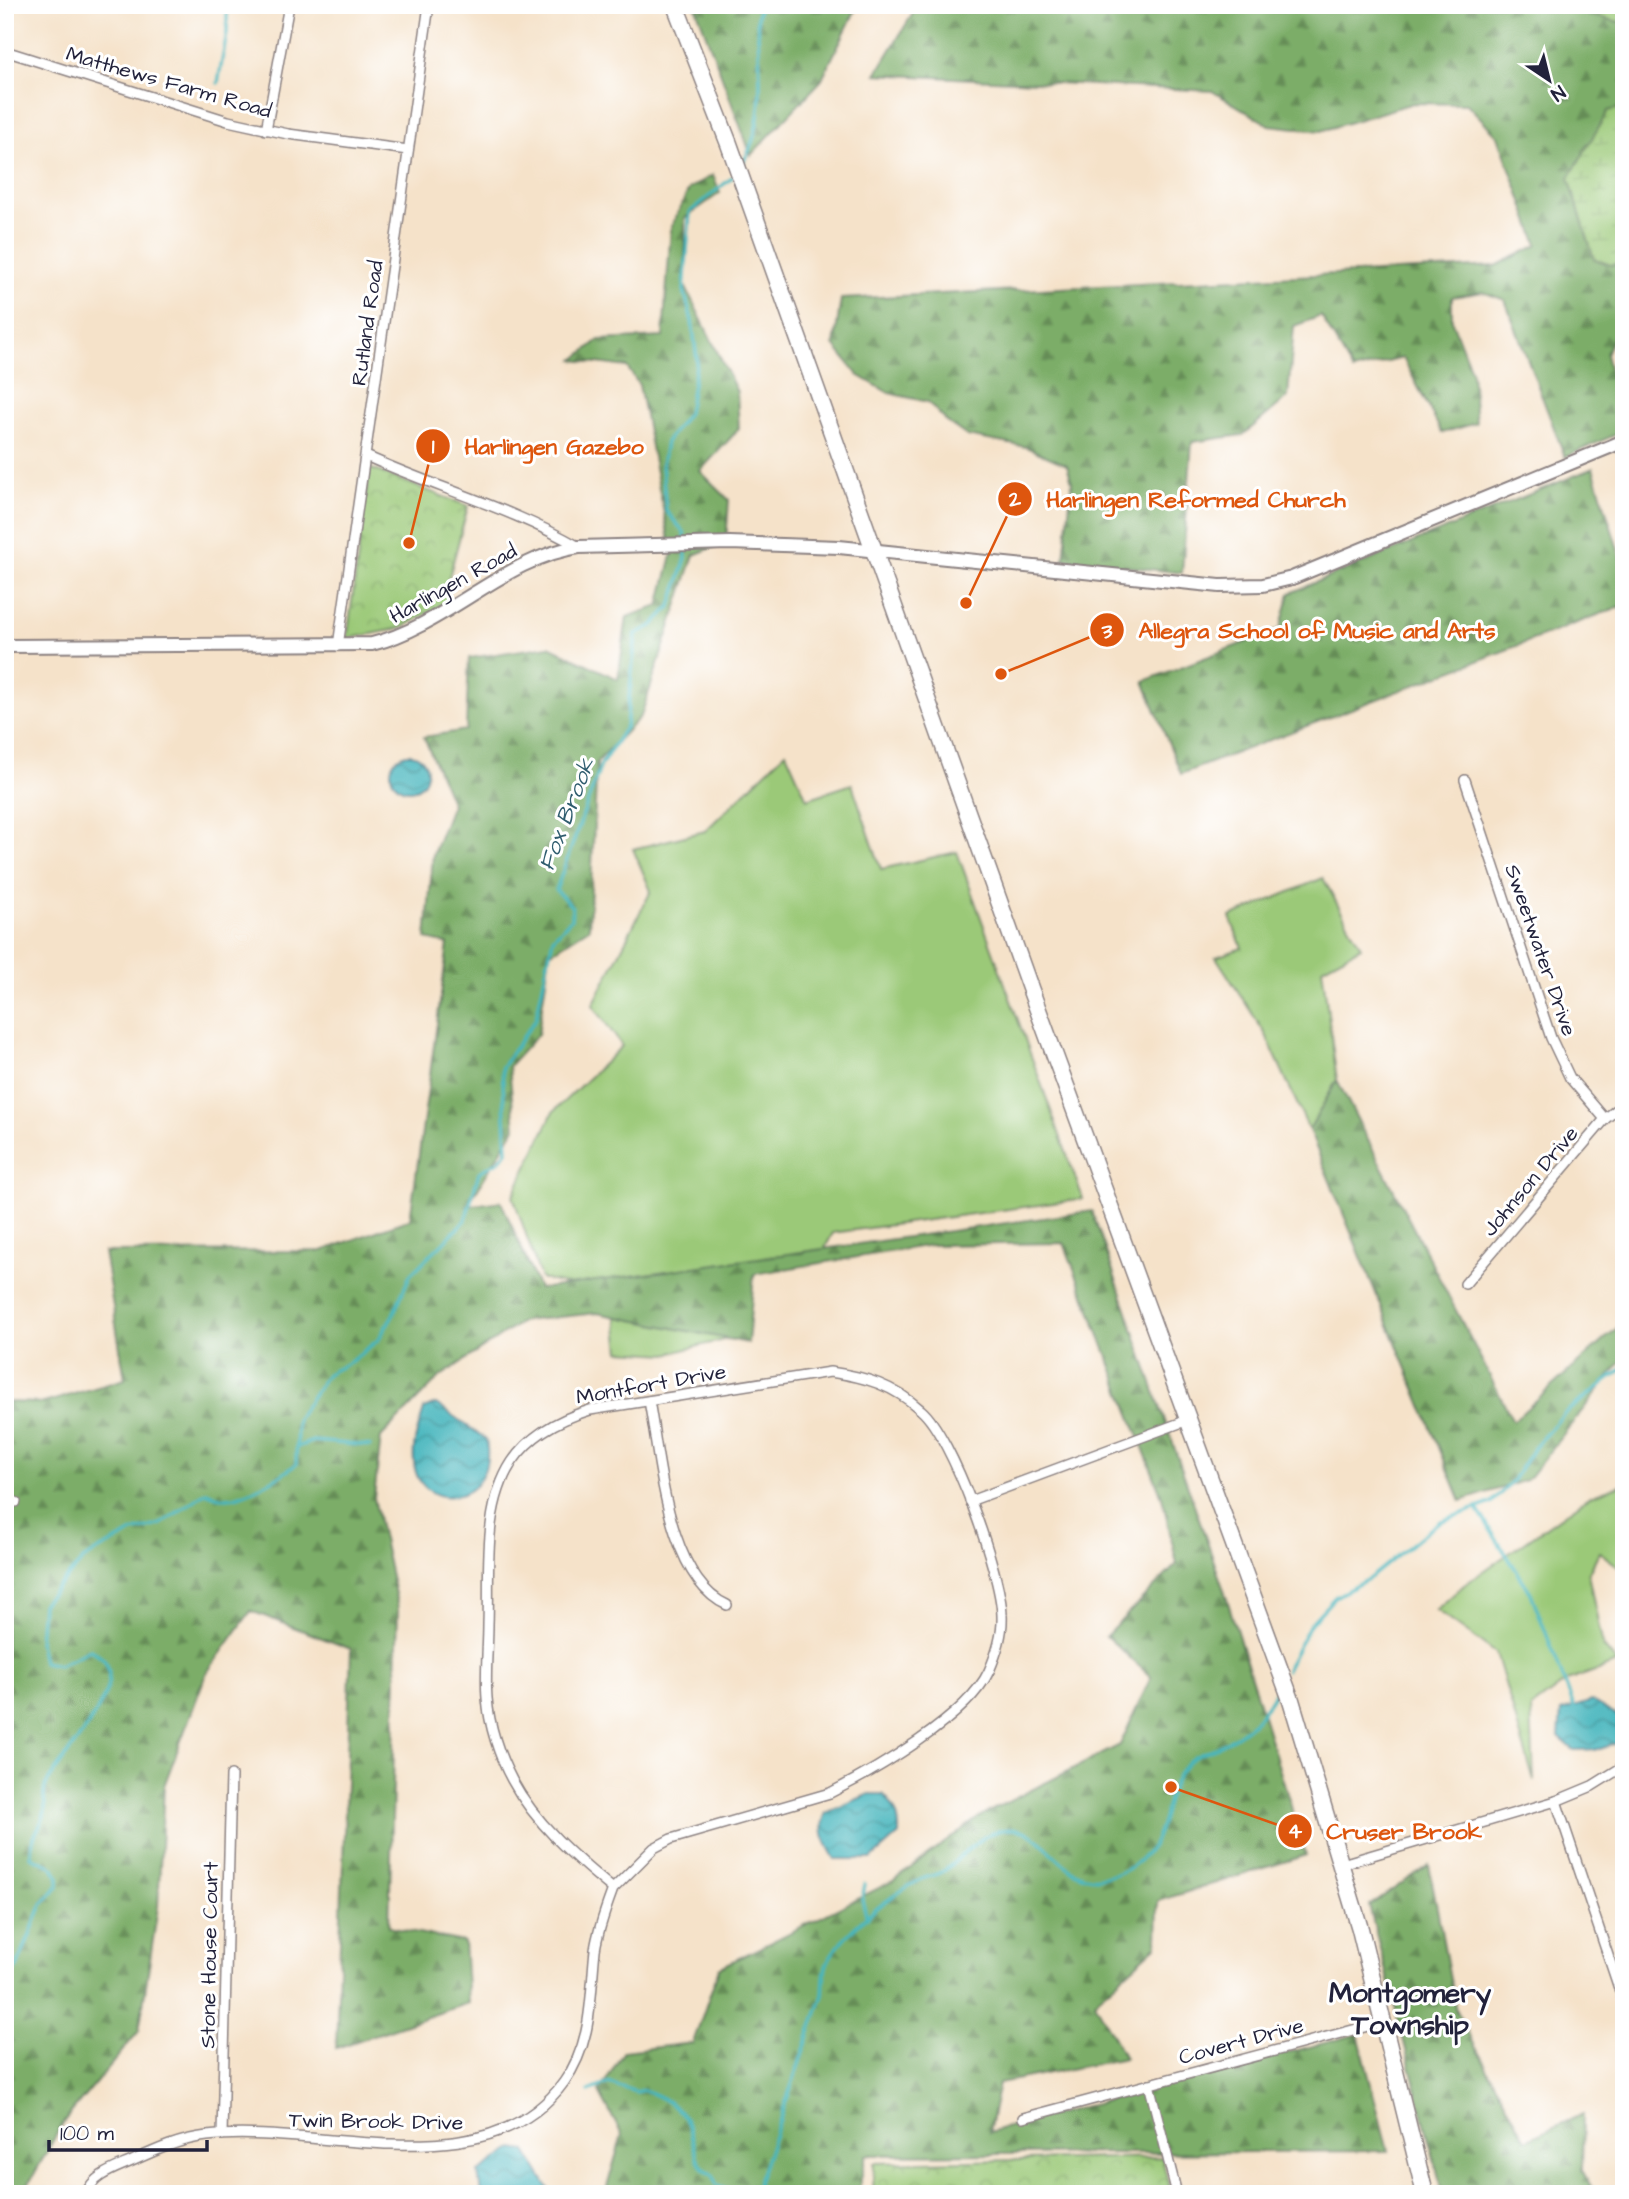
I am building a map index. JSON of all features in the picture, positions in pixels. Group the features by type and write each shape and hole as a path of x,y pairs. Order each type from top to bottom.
{"highway":[{"path":"675,5 729,144 1030,988 1275,1652 1342,1864 1424,2194"}],"street":[{"path":"266,130 289,5"},
{"name":"Rutland Road","path":"338,646 429,5"},
{"name":"Matthews Farm Road","path":"5,51 194,111 266,130 408,150"},
{"name":"Harlingen Road","path":"5,646 338,646 372,643 397,637 534,561 563,549 579,547 696,543 874,550 1220,586 1263,585 1292,578 1624,441"},
{"path":"366,456 530,521 579,547"},
{"name":"Sweetwater Drive","path":"1465,780 1551,1038 1570,1078 1605,1119"},
{"name":"Johnson Drive","path":"1465,1284 1605,1119 1624,1104"},
{"name":"Montfort Drive","path":"596,1947 613,1889 654,1847 671,1839 830,1793 854,1781 938,1727 973,1695 988,1672 1001,1632 999,1590 952,1453 937,1427 923,1411 899,1393 865,1377 830,1372 649,1401 571,1416 535,1437 513,1461 494,1509 490,1537 487,1697 495,1737 511,1779 533,1812 613,1889"},
{"path":"649,1401 668,1514 688,1562 703,1583 727,1605"},
{"path":"970,1501 1188,1420"},
{"path":"5,1502 16,1502"},
{"path":"1342,1864 1556,1801 1592,1786 1624,1766"},
{"name":"Stone House Court","path":"222,2135 231,1775"},
{"path":"1556,1801 1624,2003"},
{"name":"Twin Brook Drive","path":"86,2194 96,2178 158,2149 196,2138 222,2135 431,2144 473,2141 506,2130 547,2102 565,2081 579,2056 592,2002 596,1947"},
{"name":"Covert Drive","path":"1023,2118 1383,2022"},
{"path":"1149,2084 1177,2194"}],"green space":[{"path":"695,5 858,5 821,81 751,155"},
{"path":"918,5 1561,5 1564,9 1624,23 1624,107 1608,111 1611,265 1624,262 1624,278 1617,279 1624,296 1624,312 1606,354 1624,431 1565,457 1505,300 1483,292 1452,297 1452,322 1472,373 1476,423 1442,433 1403,358 1353,371 1321,316 1294,326 1288,397 1243,435 1192,442 1182,573 1064,559 1072,482 1067,465 1026,447 967,436 947,422 928,402 889,393 858,375 834,345 841,299 1496,266 1538,245 1498,136 1467,104 1413,103 1321,131 1269,125 1212,91 876,74"},
{"path":"1581,5 1624,5 1624,23 1563,9"},
{"path":"1624,107 1624,262 1611,265 1594,259 1569,178 1608,111"},
{"path":"713,175 720,193 685,218 685,286 737,392 739,429 700,471 729,500 726,542 694,555 641,716 597,762 589,928 550,953 538,1034 509,1066 515,1128 467,1206 501,1201 539,1289 1092,1211 1227,1599 1306,1855 1158,1901 1157,1945 1094,2002 1125,2058 999,2083 989,2132 1358,2034 1388,2151 866,2155 858,2194 605,2194 622,2135 599,2092 624,2051 693,2043 719,1968 893,1881 982,1815 1120,1745 1151,1677 1106,1636 1177,1564 1162,1497 1064,1243 931,1245 754,1274 748,1343 597,1313 523,1321 441,1376 381,1437 374,1498 398,1608 389,1927 464,1942 468,2003 336,2048 351,1649 251,1611 206,1674 164,1786 158,1907 139,2031 64,2121 23,2194 5,2194 5,1402 44,1403 125,1379 104,1252 322,1251 410,1219 448,944 426,939 433,854 452,804 424,737 466,730 469,658 549,646 618,679 627,617 659,606 672,555 639,385 627,367 574,360 599,340 663,337 671,227 689,189"},
{"path":"1593,468 1624,569 1624,605 1181,774 1144,681 1280,629 1290,593"},
{"path":"372,469 468,506 448,581 447,602 402,628 347,639 369,472"},
{"path":"786,752 807,799 852,784 881,869 957,852 1083,1199 833,1233 820,1257 741,1272 736,1337 667,1354 620,1351 615,1309 590,1289 541,1279 513,1196 553,1112 622,1046 593,1005 651,891 633,849 705,831"},
{"path":"1323,878 1361,947 1322,968 1337,1080 1309,1130 1266,1035 1216,957 1242,948 1230,917"},
{"path":"1337,1080 1513,1421 1624,1322 1624,1358 1527,1480 1461,1501 1309,1130"},
{"path":"1624,1484 1624,1565 1622,1569 1599,1552 1588,1574 1603,1646 1617,1663 1567,1681 1531,1708 1534,1781 1496,1653 1436,1610 1464,1585 1590,1496"},
{"path":"1429,1865 1456,2011 1526,2140 1583,2114 1582,2170 1595,2194 1443,2194 1369,1906"},
{"path":"1162,2157 1171,2194 873,2194 874,2163"}],"water":[{"path":"409,754 422,759 427,772 422,785 409,790 396,785 391,772 396,759"},
{"path":"436,1404 486,1439 487,1462 480,1479 470,1490 456,1496 442,1496 429,1490 419,1479 414,1462 415,1441 424,1409"},
{"path":"1592,1701 1624,1720 1624,1741 1600,1749 1574,1750 1559,1737 1561,1711"},
{"path":"869,1794 883,1794 891,1803 898,1817 899,1834 871,1859 835,1859 823,1831 826,1813"},
{"path":"513,2149 526,2151 552,2194 481,2194 478,2172"}],"waterway":[{"path":"218,83 227,33 227,5"},
{"name":"Fox Brook","path":"742,164 756,130 759,111 757,17 760,5"},
{"name":"Fox Brook","path":"5,1982 17,1967 42,1904 58,1886 58,1876 53,1867 31,1857 32,1842 45,1811 46,1785 94,1716 104,1696 109,1677 105,1661 90,1650 59,1665 43,1662 39,1643 42,1604 86,1557 133,1532 161,1524 206,1492 222,1498 234,1497 263,1485 296,1464 297,1419 327,1374 350,1362 378,1340 393,1315 410,1275 465,1221 479,1172 498,1162 507,1151 502,1067 536,1018 553,938 571,919 572,907 556,890 601,765 626,726 636,634 652,626 671,606 686,558 684,532 666,511 662,465 666,442 688,413 697,360 692,321 684,290 690,212 734,176"},
{"path":"1286,1670 1310,1624 1335,1597 1370,1578 1439,1522 1491,1503 1511,1483 1535,1446 1565,1413 1624,1368"},
{"path":"297,1447 313,1441 370,1446"},
{"path":"1477,1509 1531,1593 1575,1710"},
{"path":"754,2194 823,1995 827,1964 833,1952 854,1928 895,1895 920,1880 942,1872 982,1838 1000,1830 1025,1831 1059,1860 1085,1876 1101,1878 1121,1872 1138,1862 1157,1837 1177,1777 1187,1763 1246,1729 1261,1714 1280,1683"},
{"path":"865,1884 862,1900 867,1918"},
{"path":"589,2091 609,2083 636,2092 643,2090 671,2104 684,2117 697,2157 713,2175 716,2184 740,2194"}],"place":[{"name":"Harlingen Gazebo","path":"409,543"},
{"name":"Harlingen Reformed Church","path":"966,603"},
{"name":"Allegra School of Music and Arts","path":"1001,674"},
{"name":"Cruser Brook","path":"1171,1787"}],"district":[{"name":"Montgomery Township","path":"1410,2008"}]}
